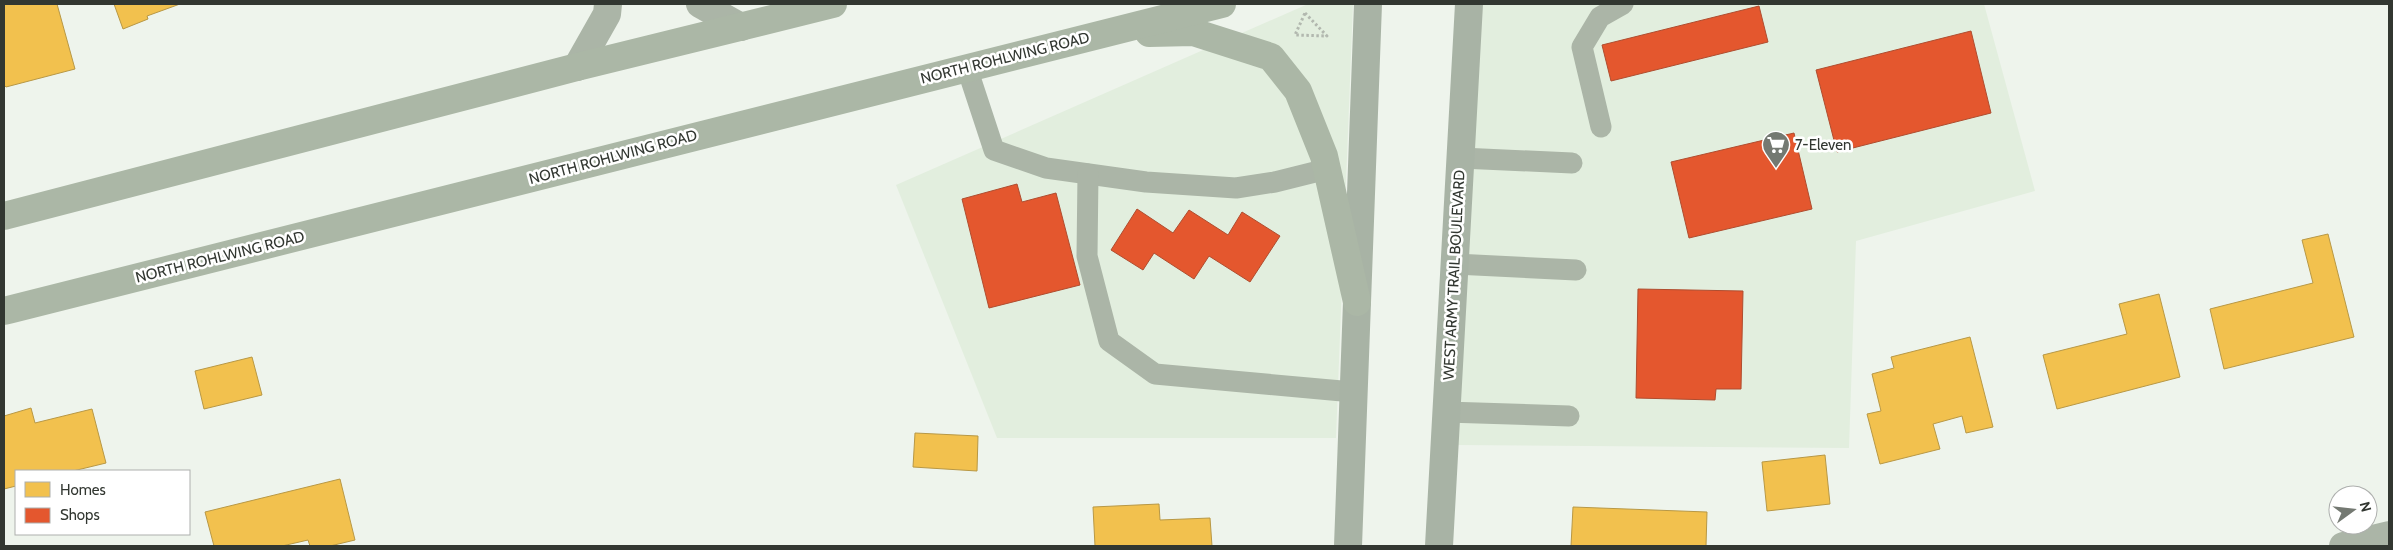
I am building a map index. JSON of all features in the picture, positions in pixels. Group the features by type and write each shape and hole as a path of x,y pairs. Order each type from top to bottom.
{"main road":[{"path":"4,216 577,67 833,4"},
{"name":"NORTH ROHLWING ROAD","path":"4,311 451,200 588,162 1222,4"},
{"path":"1348,546 1368,4"},
{"name":"WEST ARMY TRAIL BOULEVARD","path":"1439,546 1469,4"},
{"path":"1100,34 1193,32 1271,57 1298,92 1327,169 1357,302"}],"street":[{"path":"577,67 607,14 608,4"},
{"path":"700,4 741,27"},
{"path":"2343,546 2389,535"}],"lane":[{"path":"1601,127 1582,47 1600,17 1623,4"},
{"path":"967,68 994,150 1046,168 1146,182 1236,188 1275,182 1327,169"},
{"path":"1461,158 1572,162"},
{"path":"1088,174 1087,256 1109,341 1155,374 1354,392"},
{"path":"1455,264 1576,270"},
{"path":"1446,412 1569,416"}],"path":[{"path":"1305,13 1321,30 1326,36 1295,35 1305,13"}],"shaded area":[{"path":"1308,4 1353,4 1336,438 997,438 896,185"},
{"path":"1482,4 1984,4 2035,191 1856,241 1849,448 1456,445"}],"building: Homes":[{"path":"4,4 57,4 75,69 6,87 4,85"},
{"path":"114,4 180,4 147,16 148,19 123,29"},
{"path":"2328,234 2354,337 2224,369 2210,309 2313,283 2302,240"},
{"path":"2159,294 2180,377 2057,409 2043,355 2127,334 2119,304"},
{"path":"1970,337 1993,427 1966,433 1962,416 1933,424 1940,449 1880,464 1867,414 1881,411 1872,374 1894,368 1891,357"},
{"path":"252,357 262,395 204,409 195,371"},
{"path":"31,408 35,423 92,409 106,463 77,470 15,470 15,486 4,489 4,416"},
{"path":"915,433 978,436 977,471 913,467"},
{"path":"1825,455 1830,504 1767,511 1762,462"},
{"path":"340,479 355,540 330,546 310,546 308,540 282,546 214,546 205,512"},
{"path":"1159,504 1160,520 1210,518 1212,546 1095,546 1093,507"},
{"path":"1573,507 1707,512 1706,546 1571,546"}],"building: Shops":[{"path":"1759,6 1768,42 1611,81 1602,45"},
{"path":"1971,31 1991,113 1837,152 1816,70"},
{"path":"1794,133 1812,209 1689,238 1671,162"},
{"path":"1017,184 1022,202 1056,193 1080,285 989,308 962,199"},
{"path":"1137,209 1173,233 1189,210 1228,235 1242,212 1280,236 1250,282 1209,256 1194,279 1154,253 1143,270 1111,250"},
{"path":"1638,289 1743,291 1741,389 1716,389 1715,400 1636,398"}],"place":[{"name":"7-Eleven","path":"1776,169"}]}
